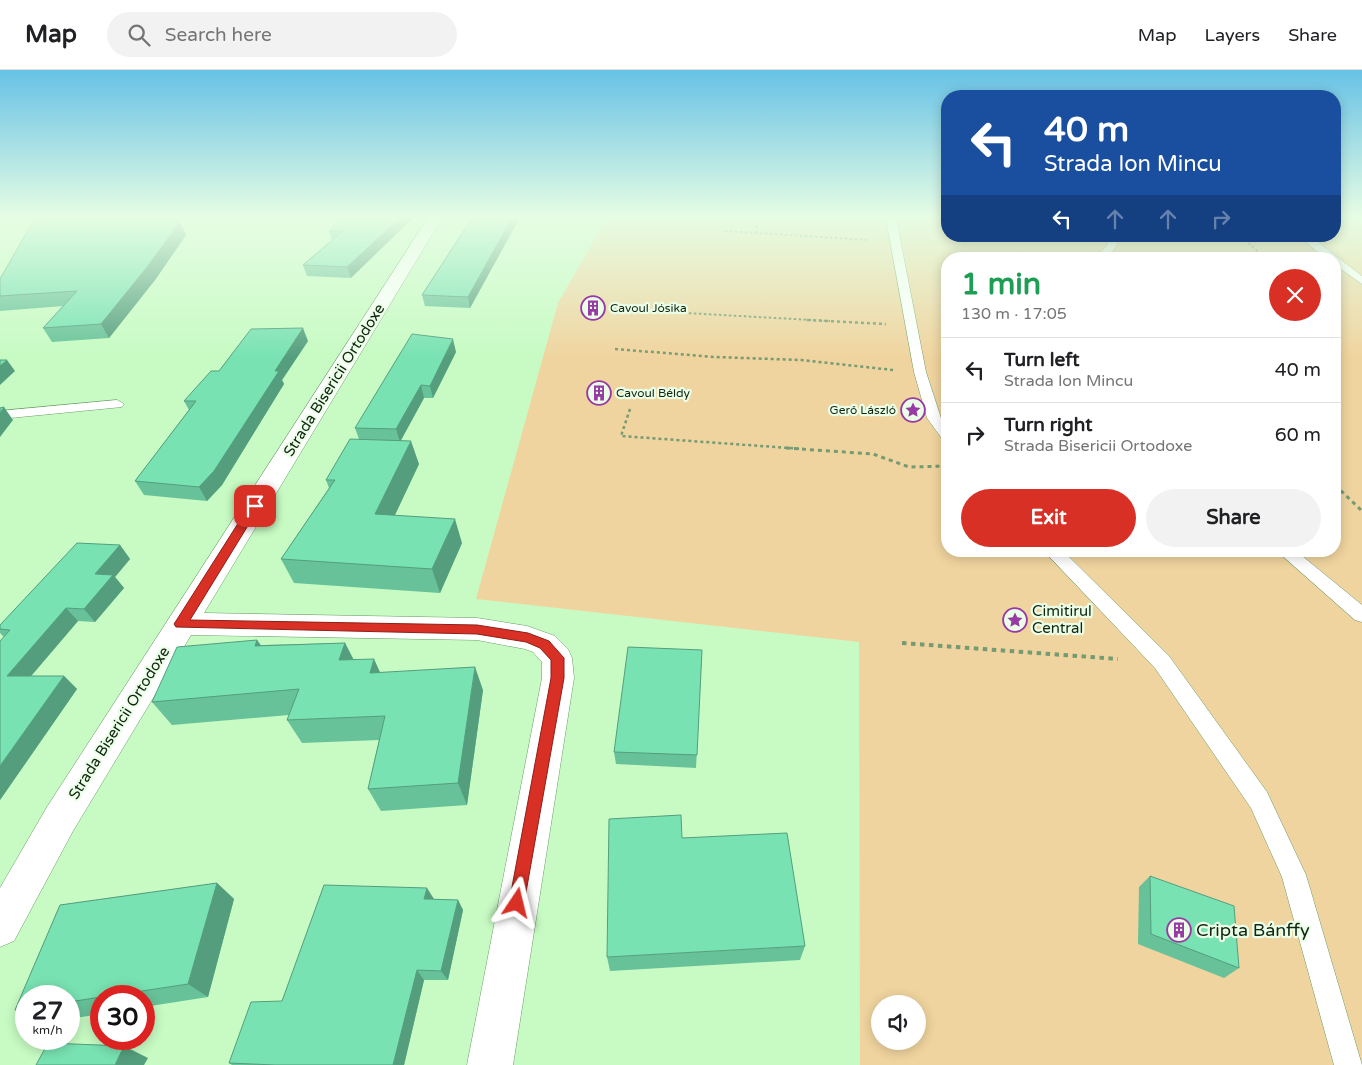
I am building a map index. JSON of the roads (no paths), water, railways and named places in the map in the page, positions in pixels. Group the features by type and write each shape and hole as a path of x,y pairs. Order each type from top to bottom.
{"street":[{"name":"Strada Bisericii Ortodoxe","path":"0,927 60,819 180,624 407,264"},
{"path":"180,624 444,627 506,633 544,644 557,658 558,678 490,1065"}],"lane":[{"path":"899,264 920,372 934,418 941,428"},
{"path":"1341,266 1362,282"},
{"path":"0,415 117,404"},
{"path":"1058,557 1162,662 1259,800 1290,866 1349,1065"},
{"path":"1292,557 1362,615"}],"place":[{"name":"Cavoul Jósika","path":"593,308"},
{"name":"Cavoul Béldy","path":"599,393"},
{"name":"Gerő László","path":"913,410"},
{"name":"Cimitirul Central","path":"1015,620"},
{"name":"Cripta Bánffy","path":"1179,930"}]}
